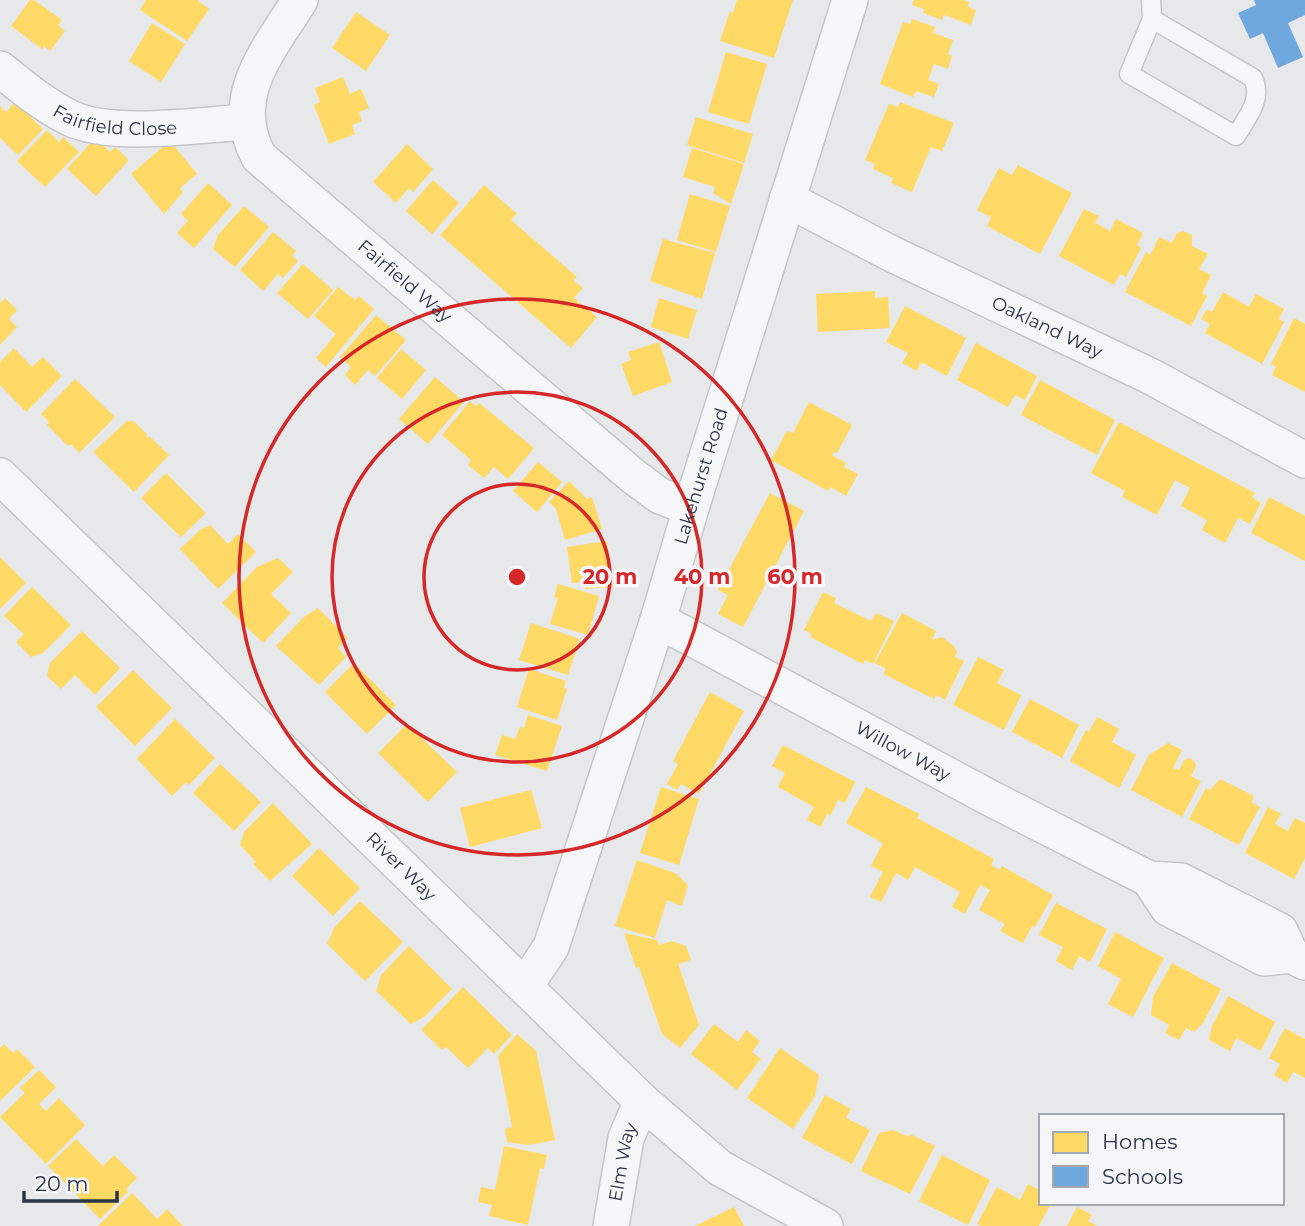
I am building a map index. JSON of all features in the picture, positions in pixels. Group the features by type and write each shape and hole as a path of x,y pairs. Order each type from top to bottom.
{"street":[{"name":"Fairfield Way","path":"300,0 257,70 248,97 246,122 250,140 259,157 633,476 660,496 691,508"},
{"name":"Lakehurst Road","path":"525,986 551,947 658,620 850,0"},
{"name":"Fairfield Close","path":"0,69 29,93 72,119 115,130 246,122"},
{"name":"Oakland Way","path":"787,199 892,254 1150,376 1305,460"},
{"name":"River Way","path":"0,476 642,1101 720,1168 825,1226"},
{"name":"Willow Way","path":"658,620 977,792 1149,879 1168,908 1264,958 1298,959"},
{"name":"Elm Way","path":"611,1226 626,1138 642,1101"}],"lane":[{"path":"1151,0 1153,19 1129,74 1236,136 1256,101 1258,93 1253,78 1153,19"}],"building: Homes":[{"path":"30,0 34,0 62,20 58,25 65,31 50,51 44,46 42,49 11,26"},
{"path":"146,0 197,0 209,9 187,41 140,10"},
{"path":"737,0 793,0 774,58 720,41 730,11 733,13"},
{"path":"914,0 964,0 969,2 968,7 976,10 971,25 944,15 942,20 923,13 924,9 912,5"},
{"path":"356,12 390,35 366,71 332,48"},
{"path":"912,19 935,27 933,33 953,40 948,54 952,56 948,69 934,64 928,80 939,84 934,97 916,91 913,97 880,84 903,22 910,24"},
{"path":"152,23 185,44 161,82 129,61"},
{"path":"726,52 767,64 749,124 708,112"},
{"path":"343,77 350,94 361,89 369,108 359,112 362,121 352,125 355,134 329,144 314,105 320,102 315,88"},
{"path":"15,102 43,129 18,155 0,138 0,106 6,112"},
{"path":"900,102 954,123 942,151 931,147 912,192 891,183 893,178 873,169 875,164 865,160 889,104 898,107"},
{"path":"696,117 753,134 744,163 687,145"},
{"path":"47,130 59,142 63,137 79,152 45,187 17,161"},
{"path":"95,138 110,152 115,147 129,160 96,196 67,169"},
{"path":"170,141 197,174 180,188 183,192 164,214 131,174"},
{"path":"407,144 433,169 413,192 409,188 396,203 373,182"},
{"path":"692,148 744,164 731,204 713,193 715,187 683,177"},
{"path":"1018,165 1072,193 1040,254 987,226 991,217 977,210 999,168 1012,175"},
{"path":"433,180 459,203 432,234 406,211"},
{"path":"208,183 232,205 194,248 177,233 188,221 181,214"},
{"path":"484,185 517,214 511,220 577,277 573,280 583,288 574,298 597,317 571,348 440,235"},
{"path":"690,194 730,206 716,252 677,240"},
{"path":"244,206 269,227 235,267 213,249 218,235"},
{"path":"1084,209 1099,216 1095,223 1110,231 1116,219 1143,233 1137,245 1141,248 1126,277 1120,274 1114,285 1059,256"},
{"path":"1183,231 1192,235 1192,246 1208,254 1199,269 1211,275 1202,293 1207,296 1191,326 1125,292 1146,252 1150,255 1159,237 1172,243 1177,233"},
{"path":"273,232 296,251 292,256 298,261 283,278 278,274 263,291 240,270"},
{"path":"663,239 715,253 702,299 650,281"},
{"path":"303,264 333,290 308,319 277,293"},
{"path":"338,287 355,300 359,296 374,309 326,367 316,358 336,334 314,316"},
{"path":"875,291 875,298 888,297 890,328 818,332 816,294"},
{"path":"1223,292 1249,307 1256,294 1284,309 1279,319 1284,322 1262,364 1205,333 1210,324 1201,319 1207,309 1212,312"},
{"path":"5,298 17,310 9,319 17,327 0,345 0,303"},
{"path":"659,298 697,310 688,339 651,327"},
{"path":"905,306 966,338 947,376 921,362 917,371 902,363 908,353 886,342"},
{"path":"376,315 406,340 375,376 368,370 355,385 345,375 351,367 340,357"},
{"path":"1294,318 1305,324 1305,392 1272,375 1276,367 1271,364"},
{"path":"659,342 672,382 633,396 621,364 631,360 628,352"},
{"path":"976,343 1037,376 1025,400 1015,395 1008,407 957,380"},
{"path":"14,348 32,367 43,357 62,376 26,412 0,385 0,362"},
{"path":"401,349 426,370 402,399 377,378"},
{"path":"435,377 464,402 428,444 399,419"},
{"path":"75,379 115,417 79,453 47,425 49,422 41,414"},
{"path":"1040,380 1115,420 1097,455 1021,415"},
{"path":"470,401 476,406 479,403 534,448 508,479 494,467 484,478 468,465 471,460 442,435"},
{"path":"809,402 852,425 837,453 832,455 846,463 844,467 858,474 846,496 831,487 828,491 771,460 787,431 793,433"},
{"path":"127,421 133,421 146,433 147,439 149,436 169,455 134,492 93,452"},
{"path":"1119,422 1255,493 1252,497 1261,503 1250,524 1238,518 1225,543 1202,530 1207,520 1181,506 1190,488 1175,480 1157,515 1122,497 1125,491 1091,473"},
{"path":"538,462 562,482 537,512 513,491"},
{"path":"166,473 206,513 181,537 141,498"},
{"path":"569,481 587,499 592,497 602,529 565,540 556,509 549,502"},
{"path":"770,493 804,511 743,627 718,614 728,595 718,590"},
{"path":"1269,497 1305,516 1305,561 1251,533"},
{"path":"210,525 228,544 238,534 256,552 218,589 180,549 200,530"},
{"path":"607,541 613,587 585,589 585,582 572,583 567,547"},
{"path":"0,557 26,583 0,609"},
{"path":"278,558 293,572 271,594 291,613 263,643 222,603 257,567"},
{"path":"558,584 599,596 588,635 550,624 558,598 554,597"},
{"path":"32,587 71,625 43,653 31,657 16,642 24,634 4,616"},
{"path":"823,592 836,598 834,603 871,621 876,613 894,621 873,664 865,660 863,664 810,637 812,634 804,630"},
{"path":"318,608 348,638 338,648 346,657 319,685 276,646 304,617"},
{"path":"902,613 936,631 932,640 942,637 954,646 957,652 955,657 964,661 945,700 936,695 934,699 883,674 886,669 875,663"},
{"path":"531,623 580,639 568,675 519,660"},
{"path":"82,631 120,668 95,695 75,675 61,689 47,676 50,663"},
{"path":"978,657 1004,670 997,683 1021,695 1004,730 953,705"},
{"path":"354,663 396,705 367,734 325,692"},
{"path":"529,669 566,681 564,688 567,689 557,720 517,707"},
{"path":"133,670 172,708 135,746 96,707"},
{"path":"710,692 744,711 699,794 681,784 677,790 667,784 678,764 673,761"},
{"path":"1030,699 1079,725 1062,758 1012,732"},
{"path":"528,715 562,726 547,771 495,755 502,735 515,739 520,727 524,728"},
{"path":"1097,717 1119,729 1112,742 1136,755 1119,788 1070,761 1086,730 1089,732"},
{"path":"175,719 215,758 189,785 186,782 172,796 137,759"},
{"path":"407,724 457,772 428,802 378,753"},
{"path":"1168,743 1182,750 1173,768 1179,770 1184,760 1189,758 1196,766 1191,776 1201,781 1182,817 1131,790 1149,755"},
{"path":"783,745 855,782 845,803 838,800 821,827 807,820 814,807 778,787 785,773 772,766"},
{"path":"220,764 261,802 234,831 193,793"},
{"path":"1220,779 1254,796 1251,802 1260,807 1239,845 1189,819 1206,788 1210,790"},
{"path":"661,787 699,799 679,865 640,853"},
{"path":"866,787 919,814 917,818 994,859 991,865 1000,870 1002,866 1053,895 1023,943 1000,931 1005,924 979,910 990,890 980,885 965,914 952,907 960,892 915,867 908,880 896,873 881,902 870,897 883,872 871,866 883,843 846,823"},
{"path":"531,790 542,828 470,847 460,808"},
{"path":"273,803 312,844 270,881 253,864 256,862 240,845 244,832"},
{"path":"1268,807 1281,814 1275,824 1288,831 1295,818 1305,823 1305,858 1294,879 1245,853"},
{"path":"319,848 360,888 333,916 292,876"},
{"path":"637,860 675,873 688,885 682,906 667,900 655,938 615,926"},
{"path":"360,901 403,942 365,981 327,944 334,928"},
{"path":"1056,903 1107,929 1090,962 1079,956 1072,970 1056,961 1063,947 1039,935"},
{"path":"1115,932 1164,958 1133,1017 1108,1004 1121,979 1098,966"},
{"path":"624,933 657,940 659,945 672,941 686,946 691,960 678,964 699,1025 680,1048 662,1034"},
{"path":"409,946 452,989 424,1017 411,1024 376,991 381,975"},
{"path":"1172,963 1221,989 1203,1023 1194,1032 1186,1028 1179,1040 1165,1033 1169,1025 1151,1015 1153,997"},
{"path":"463,987 512,1035 494,1054 488,1048 468,1068 446,1047 442,1050 421,1030"},
{"path":"1228,996 1275,1022 1261,1051 1236,1038 1230,1051 1209,1040 1212,1026"},
{"path":"714,1024 738,1042 746,1030 760,1041 752,1052 761,1059 737,1090 691,1054"},
{"path":"1285,1028 1305,1039 1305,1078 1293,1072 1287,1083 1274,1075 1280,1064 1269,1058"},
{"path":"517,1034 536,1051 555,1140 529,1145 507,1142 505,1129 512,1127 498,1056"},
{"path":"4,1044 13,1053 17,1049 35,1067 0,1101 0,1048"},
{"path":"780,1048 819,1075 815,1096 793,1129 747,1098"},
{"path":"39,1070 56,1087 39,1104 46,1111 59,1098 85,1125 46,1164 0,1117 25,1093 20,1088"},
{"path":"825,1095 851,1109 846,1118 870,1130 852,1164 802,1138"},
{"path":"893,1130 909,1137 910,1134 935,1146 910,1194 861,1171 879,1133"},
{"path":"76,1139 103,1166 114,1155 137,1178 126,1189 128,1192 100,1219 48,1166"},
{"path":"504,1146 547,1155 544,1169 540,1168 528,1225 489,1216 492,1205 478,1202 481,1187 495,1190"},
{"path":"942,1155 990,1180 968,1225 919,1201"},
{"path":"1028,1184 1039,1190 1039,1205 1050,1205 1039,1226 977,1224 997,1187 1020,1200"},
{"path":"132,1193 157,1219 167,1209 183,1226 98,1226"},
{"path":"734,1207 744,1226 695,1226"},
{"path":"1077,1207 1092,1215 1088,1221 1097,1226 1067,1226"}],"building: Schools":[{"path":"1254,0 1305,0 1305,15 1288,23 1303,57 1278,68 1263,33 1250,39 1238,13 1256,5"}]}
